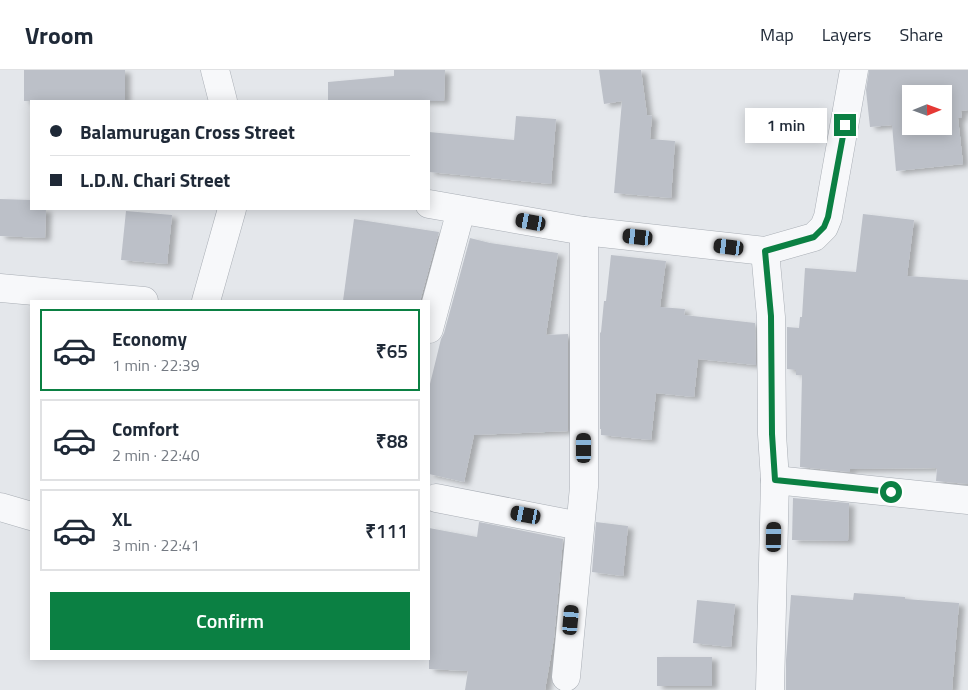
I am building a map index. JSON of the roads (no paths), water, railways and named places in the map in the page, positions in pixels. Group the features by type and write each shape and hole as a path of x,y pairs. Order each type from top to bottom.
{"street":[{"path":"215,70 224,100"},
{"path":"430,204 584,230 765,251 814,237 824,227 828,217 854,70"},
{"path":"206,300 232,210"},
{"path":"430,325 461,210"},
{"path":"566,676 584,487 584,230"},
{"path":"765,251 771,316 772,434 775,480 770,690"},
{"path":"0,288 133,300"},
{"path":"775,480 968,500"},
{"path":"436,498 580,526"},
{"path":"0,507 30,516"}]}
